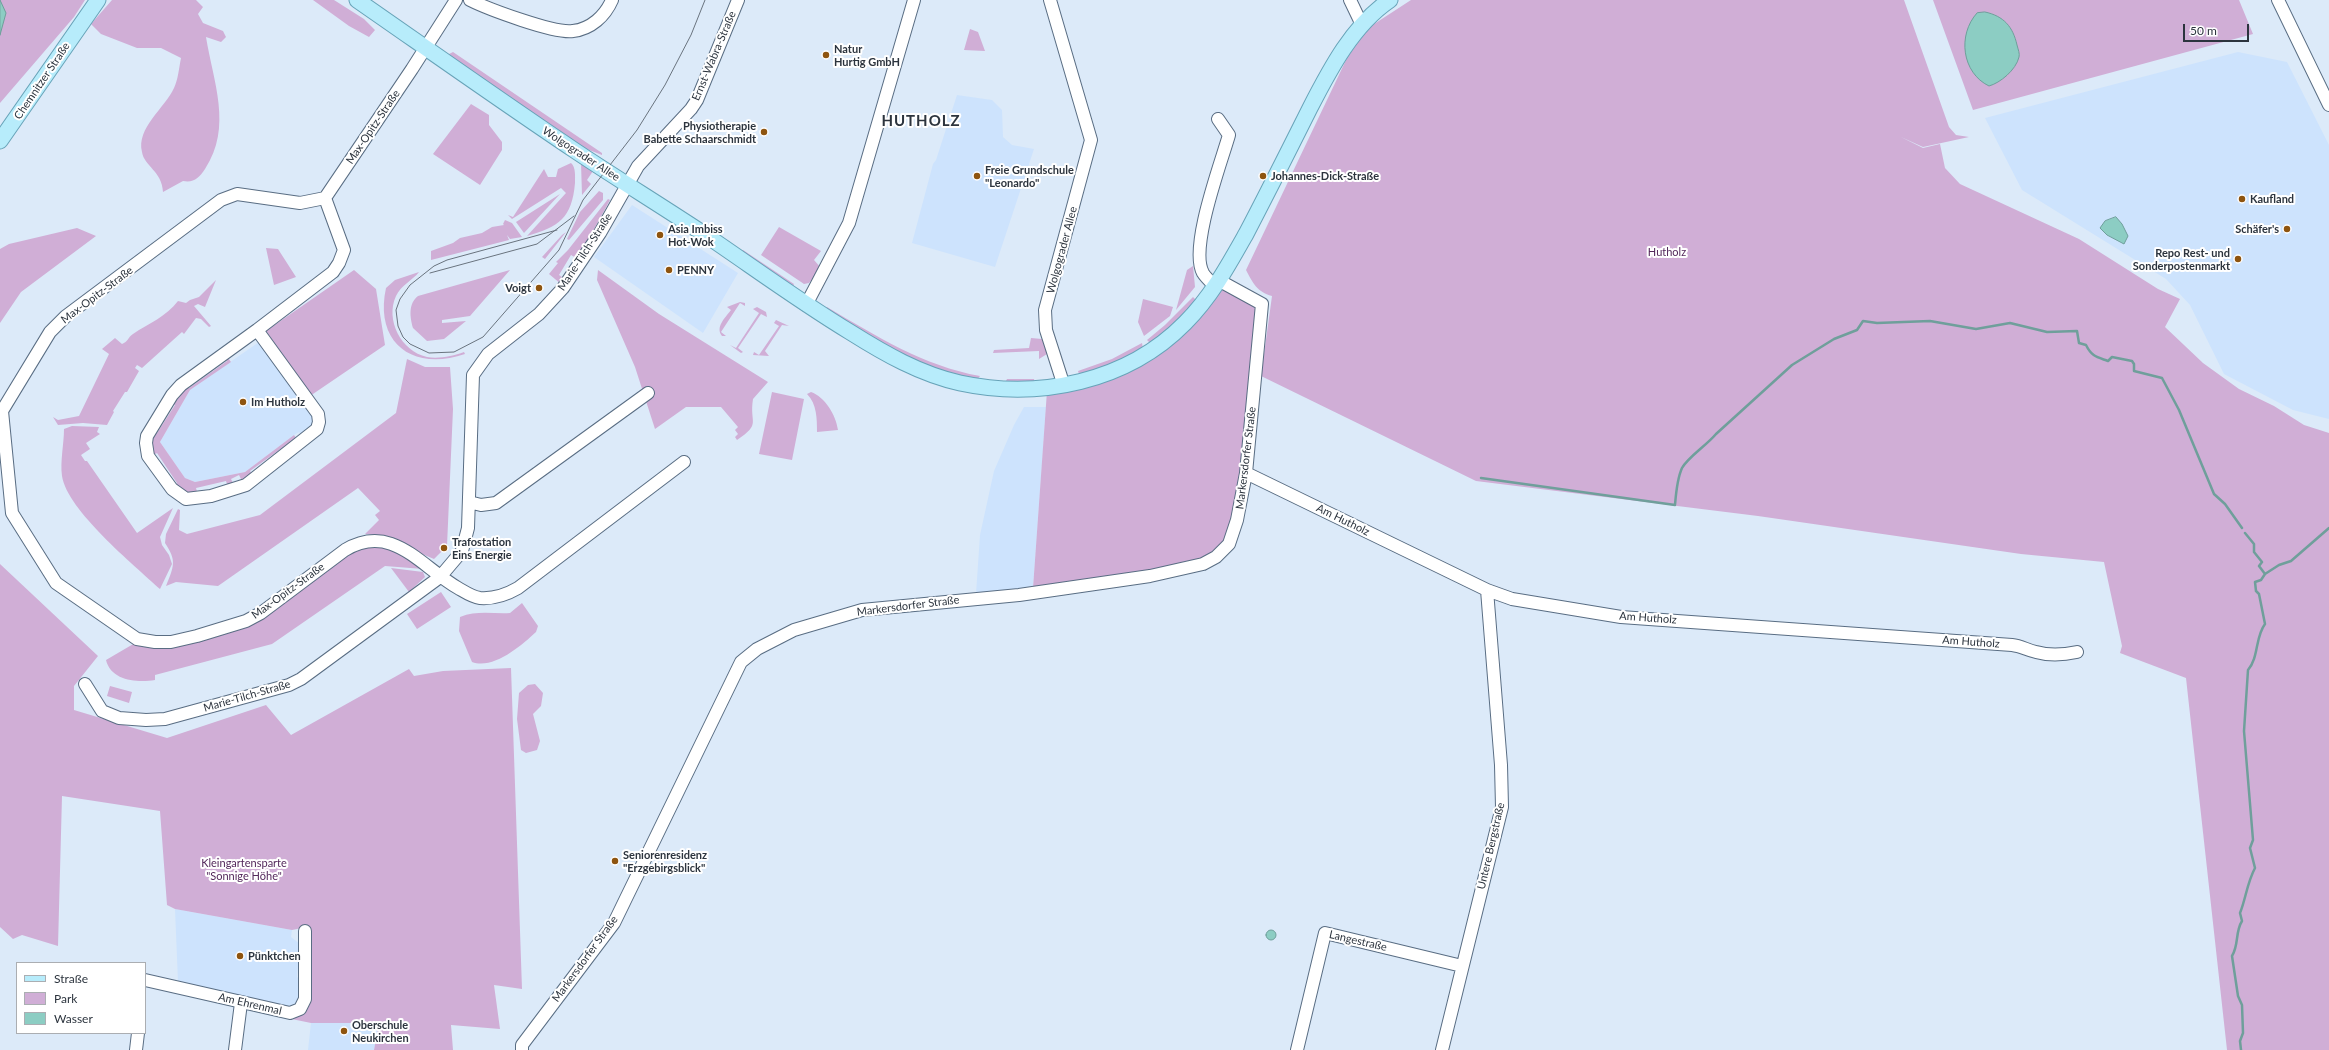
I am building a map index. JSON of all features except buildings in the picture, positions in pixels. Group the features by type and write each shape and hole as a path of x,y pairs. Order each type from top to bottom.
{"main road":[{"name":"Chemnitzer Straße","path":"0,141 98,0"},
{"name":"Wolgograder Allee","path":"357,0 806,306 891,358 931,375 957,382 1005,390 1042,389 1064,386 1107,374 1145,355 1185,324 1218,283 1259,209 1329,71 1362,25 1390,0"}],"street":[{"name":"Max-Opitz-Straße","path":"440,577 402,548 384,541 371,540 356,544 345,550 261,613 246,621 197,636 171,642 155,642 137,639 56,583 12,513 2,411 50,332 66,316 221,200 237,194 300,203 325,198 412,69 424,47 456,0"},
{"path":"470,0 487,9 560,30 573,31 594,25 612,0"},
{"name":"Ernst-Wabra-Straße","path":"628,184 638,166 697,100 738,0"},
{"path":"806,306 850,224 914,0"},
{"name":"Wolgograder Allee","path":"1050,0 1092,140 1045,310 1046,330 1064,386"},
{"path":"1350,0 1362,25"},
{"path":"2278,0 2329,105"},
{"path":"1218,119 1230,135 1205,218 1198,253 1202,272 1218,283"},
{"name":"Marie-Tilch-Straße","path":"85,684 102,711 130,720 165,719 274,691 301,679 440,577 462,551 468,528 473,375 488,354 539,314 563,288 600,233 628,184"},
{"path":"257,330 318,414 319,422 317,429 246,484 212,496 196,499 186,498 172,489 148,456 147,436 180,384 257,330 333,272 339,263 344,250 325,198"},
{"name":"Markersdorfer Straße","path":"522,1047 614,923 740,662 757,649 794,630 862,610 1019,595 1150,576 1203,564 1223,552 1229,544 1237,520 1246,473 1262,304 1218,283"},
{"path":"469,502 488,505 496,503 648,393"},
{"path":"440,577 468,594 479,598 504,596 518,588 684,462"},
{"name":"Am Hutholz","path":"1246,473 1487,590 1512,599 1621,617 2024,646 2034,652 2048,654 2077,652"},
{"name":"Untere Bergstraße","path":"1442,1050 1502,807 1501,765 1487,590"},
{"name":"Am Ehrenmal","path":"146,980 290,1013 300,1009 305,999 305,931"},
{"name":"Langestraße","path":"1297,1050 1325,933 1462,966"},
{"path":"235,1050 242,1003"},
{"path":"136,1050 138,1034"}],"shaded area":[{"path":"2238,52 2287,62 2329,145 2329,419 2293,410 2224,374 2190,305 2166,279 2022,190 1985,118"},
{"name":"Freie Grundschule \"Leonardo\"","path":"957,95 992,100 1002,110 1003,137 1012,145 1034,149 995,267 912,243 933,164 936,160"},
{"path":"632,205 738,273 703,333 594,257"},
{"name":"Im Hutholz","path":"259,342 312,414 313,423 302,435 299,432 294,435 245,472 195,482 185,478 160,442 190,390"},
{"path":"1024,407 1046,407 1033,588 976,594 980,535 994,471 1014,425"},
{"name":"Pünktchen","path":"175,909 292,930 291,937 300,944 297,977 300,979 301,996 297,1004 289,1007 178,982"},
{"name":"Oberschule Neukirchen","path":"311,1023 379,1023 374,1050 308,1050"}],"green space":[{"path":"0,0 85,0 74,17 0,103"},
{"path":"112,0 196,0 203,7 198,14 203,23 223,31 226,37 221,42 206,37 219,104 218,137 213,153 201,175 190,181 183,181 163,192 160,179 143,157 141,143 147,126 170,96 174,88 181,58 161,48 137,48 101,34 91,24"},
{"path":"313,0 334,0 364,19 375,30 369,37 349,26"},
{"name":"Hutholz","path":"1411,0 1904,0 1949,127 1956,135 1969,137 1923,147 1901,137 1923,148 1940,144 1945,168 1960,184 2079,239 2158,289 2180,299 2165,327 2203,363 2239,389 2274,406 2304,425 2329,433 2329,1050 2227,1050 2186,678 2120,653 2122,646 2104,562 2021,554 1758,516 1476,481 1261,376 1272,296 1263,292 1253,283 1246,270 1347,58 1368,28"},
{"path":"1933,0 2239,0 2253,34 1973,110"},
{"path":"970,29 978,32 985,51 964,50"},
{"path":"453,52 602,153 602,155 584,148 447,55"},
{"path":"471,104 489,115 489,125 502,142 502,150 480,185 433,154"},
{"path":"571,163 573,165 575,175 575,183 571,205 567,213 555,225 538,233 527,236 566,193 561,188 512,219 508,215 513,217 544,169 548,177 556,177 558,169"},
{"path":"581,163 593,171 587,180 591,184 582,195"},
{"path":"599,191 603,193 603,200 569,240 567,239 580,212"},
{"path":"560,194 524,233 516,222"},
{"path":"608,199 610,200 578,259 571,255 559,275 565,279 561,284 549,274 558,263 556,262 568,250"},
{"path":"505,220 512,223 522,237 510,239 507,235 509,240 431,260 431,251 453,243 460,238 482,233 492,227 504,225"},
{"path":"779,227 821,251 814,260 821,268 809,283 804,284 761,255"},
{"path":"77,228 96,236 21,292 0,323 0,249 9,244"},
{"path":"566,232 545,259 542,257 562,235"},
{"path":"266,248 278,249 296,277 274,285"},
{"path":"743,250 794,284 792,288 740,253"},
{"path":"1193,266 1195,287 1176,310 1187,270"},
{"path":"354,270 376,289 385,345 310,396 266,331"},
{"path":"510,270 470,316 442,320 442,323 466,321 444,339 427,341 413,328 411,307 418,296"},
{"path":"598,270 659,314 768,382 753,399 753,422 752,426 745,434 737,440 735,437 738,434 735,430 738,427 721,407 686,407 655,429 635,367 597,280"},
{"path":"419,272 398,292 396,296 393,305 393,315 394,324 398,333 410,348 418,354 427,357 446,357 464,352 465,354 446,359 429,359 414,356 402,348 392,338 386,324 384,307 386,288 395,280"},
{"path":"216,280 205,307 198,304 194,306 211,326 209,327 201,319 196,318 184,334 182,332 142,368 137,365 135,368 139,371 127,392 125,392 113,411 114,412 107,425 83,423 58,425 53,417 58,420 79,416 109,354 102,349 115,338 122,344 124,343 133,334 168,311 178,301 186,303 199,297"},
{"path":"1223,289 1256,307 1247,439 1234,513 1225,539 1211,556 1166,568 1128,575 1033,588 1047,391 1117,376 1207,307"},
{"path":"1193,297 1197,301 1196,303 1153,343 1147,340 1165,325"},
{"path":"1143,299 1173,307 1170,316 1144,336 1138,322"},
{"path":"740,302 745,303 745,306 740,303 721,332 726,336 722,336 720,333 720,326 731,310 727,307"},
{"path":"757,307 766,312 767,317 761,314 738,348 743,352 741,353 730,345 736,348 759,313 753,309"},
{"path":"827,307 901,349 939,365 980,376 976,381 955,376 916,361 880,342 826,309"},
{"path":"776,320 789,326 782,325 765,351 769,356 753,355 754,352 759,355 779,326 774,323"},
{"path":"1031,338 1042,339 1047,354 1039,359 1039,351 993,353 994,350 1029,348"},
{"path":"1142,343 1143,349 1133,355 1080,377 1078,371 1112,359"},
{"path":"226,355 231,362 190,390 160,442 185,478 195,482 245,472 294,435 296,438 250,471 253,475 242,481 239,475 231,479 234,485 228,487 226,481 196,488 198,495 188,494 174,485 177,483 157,453 152,456 149,440 153,431 157,433 175,405 170,402 186,384 189,388 227,361 224,356"},
{"path":"407,359 425,367 450,367 453,409 447,546 434,559 377,535 365,534 379,520 375,515 380,511 358,488 218,586 176,582 166,586 171,573 173,559 165,543 166,534 178,509 180,510 179,530 187,534 260,515 396,413"},
{"path":"1007,379 1034,379 1035,384 1006,381"},
{"path":"772,392 804,399 792,460 759,454"},
{"path":"811,392 821,398 829,407 835,418 838,430 817,432 815,407 807,394"},
{"path":"72,426 99,427 97,432 100,434 86,443 90,449 81,455 85,461 87,461 137,533 173,508 160,537 162,545 169,555 172,564 160,589 103,536 76,505 67,490 62,476 64,429"},
{"path":"363,546 391,547 423,569 385,566 272,644 155,675 155,680 148,681 133,681 126,679 113,672 109,667 106,660 135,643 254,622 345,553"},
{"name":"Kleingartensparte \"Sonnige Höhe\"","path":"0,564 98,656 74,686 74,710 167,738 266,705 291,735 409,669 414,676 443,671 511,668 522,989 494,985 500,1029 451,1025 453,1050 374,1050 379,1023 311,1023 282,1017 304,1010 302,928 292,930 175,909 167,905 160,811 62,796 58,946 22,935 13,939 0,927"},
{"path":"391,568 423,572 425,577 409,592"},
{"path":"441,592 451,607 417,629 407,614"},
{"path":"522,603 538,626 536,632 515,650 498,660 480,664 472,662 459,631 460,617 479,613 510,613"},
{"path":"535,684 543,693 541,706 533,714 540,741 537,750 526,753 521,750 517,719 519,693 528,685"},
{"path":"110,686 132,692 129,703 107,696"}],"water":[{"path":"0,0 6,13 0,35"},
{"path":"1985,12 1997,16 2007,23 2013,33 2019,54 2015,67 2003,79 1989,86 1980,80 1973,72 1965,53 1965,42 1971,22 1977,13"},
{"path":"2116,217 2122,224 2128,236 2124,244 2107,235 2100,228 2105,221"},
{"path":"1269,930 1273,930 1275,931 1275,939 1269,940 1266,937 1266,933"}],"waterway":[{"path":"1481,478 1675,505 1679,477 1682,468 1689,460 1792,365 1834,339 1857,330 1863,321 1877,323 1930,321 1976,329 2010,323 2047,332 2077,331 2079,343 2086,345 2090,352 2095,356 2108,361 2112,357 2132,361 2134,364 2134,371 2162,378 2179,410 2214,494 2225,504 2242,528"},
{"path":"2265,574 2279,565 2291,561 2329,528"},
{"path":"2241,1050 2240,1041 2243,1033 2242,1005 2238,996 2232,956 2236,947 2238,930 2242,921 2240,913 2250,879 2255,868 2250,848 2253,840 2244,731 2248,670 2254,659 2260,635 2265,624 2255,582 2261,580 2265,574 2259,566 2262,562 2254,552 2254,544 2245,533"}],"tram line":[{"path":"557,230 447,260 434,266 410,285 400,299 396,310 398,326 403,337 410,344 429,353 454,352 483,337 559,250 583,200 637,130 665,85 691,35 705,0"},
{"path":"430,273 537,244 574,216"}],"place":[{"name":"Natur Hurtig GmbH","path":"826,55"},
{"name":"Physiotherapie Babette Schaarschmidt","path":"764,132"},
{"name":"Freie Grundschule \"Leonardo\"","path":"977,176"},
{"name":"Johannes-Dick-Straße","path":"1263,176"},
{"name":"Kaufland","path":"2242,199"},
{"name":"Schäfer's","path":"2287,229"},
{"name":"Asia Imbiss Hot-Wok","path":"660,235"},
{"name":"Repo Rest- und Sonderpostenmarkt","path":"2238,259"},
{"name":"PENNY","path":"669,270"},
{"name":"Voigt","path":"539,288"},
{"name":"Im Hutholz","path":"243,402"},
{"name":"Trafostation Eins Energie","path":"444,548"},
{"name":"Seniorenresidenz \"Erzgebirgsblick\"","path":"615,861"},
{"name":"Pünktchen","path":"240,956"},
{"name":"Oberschule Neukirchen","path":"344,1031"}],"district":[{"name":"HUTHOLZ","path":"921,121"}]}
